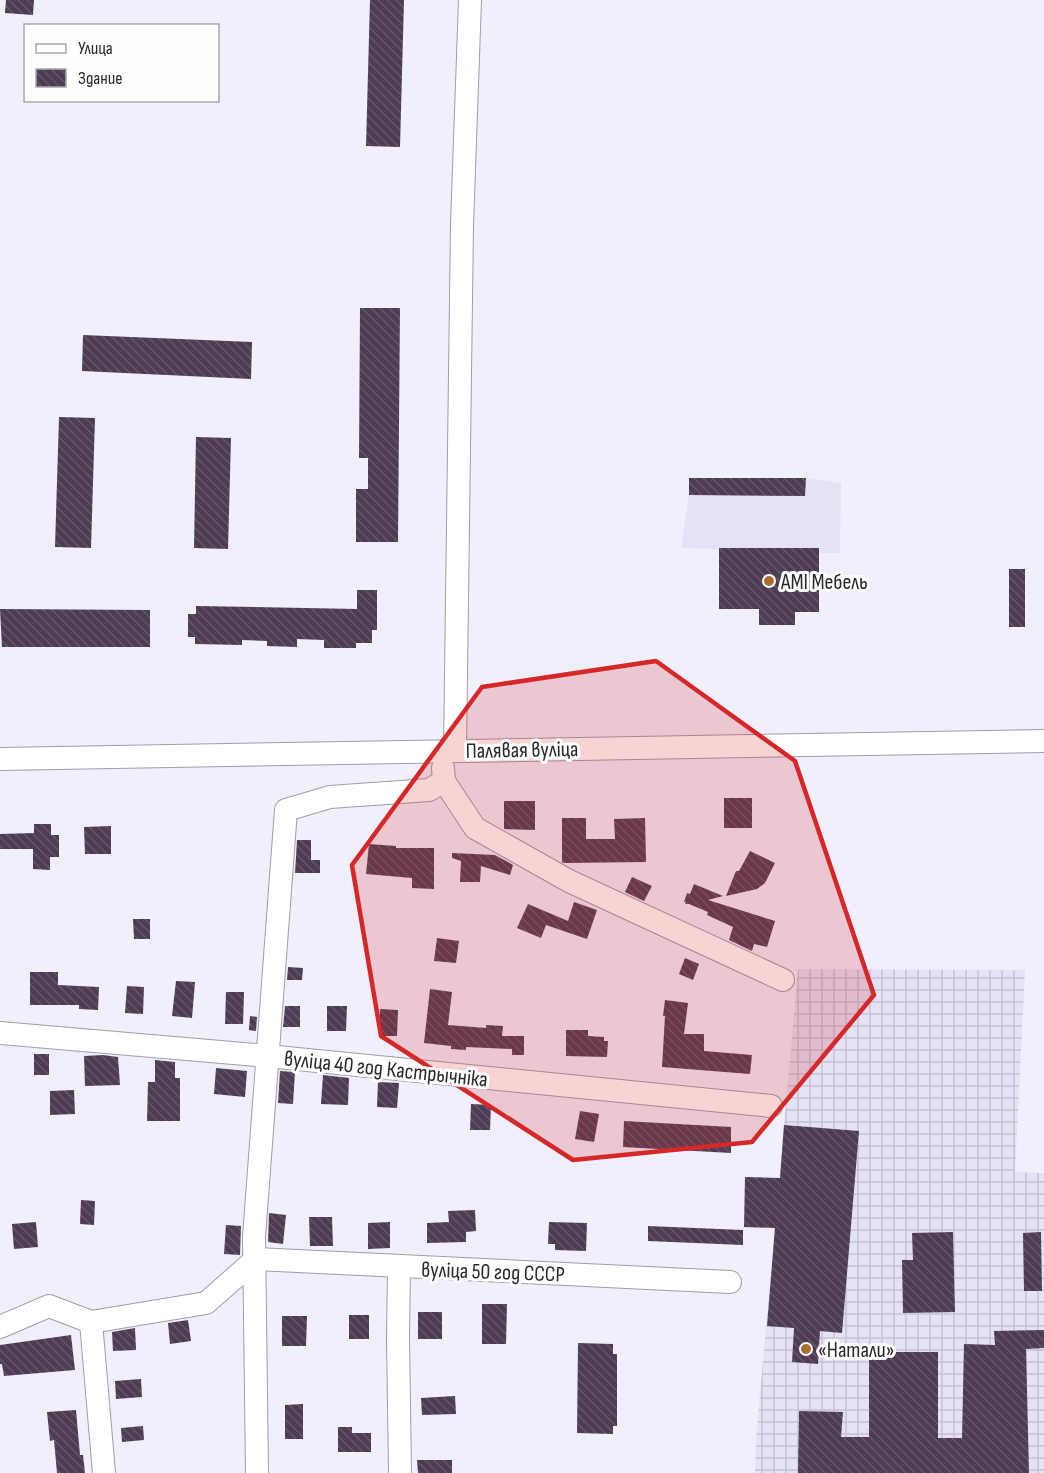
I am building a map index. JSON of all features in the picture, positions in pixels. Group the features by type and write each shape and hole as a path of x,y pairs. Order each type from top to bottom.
{"street":[{"path":"470,0 448,750 444,781 475,828 569,881 783,980"},
{"name":"Палявая вуліца","path":"0,759 1044,741"},
{"path":"257,1473 254,1237 286,810 330,796 429,790 444,781"},
{"name":"вуліца 40 год Кастрычніка","path":"0,1033 267,1056 771,1106"},
{"path":"0,1327 49,1306 92,1322 206,1304 256,1259"},
{"name":"вуліца 50 год СССР","path":"256,1259 730,1281"},
{"path":"399,1267 400,1473"},
{"path":"92,1322 104,1473"}],"highlighted area":[{"path":"656,661 795,761 874,995 752,1142 573,1160 381,1036 352,865 482,687"}],"shaded area":[{"path":"689,478 806,478 841,483 840,553 819,553 759,609 719,609 719,549 681,548 689,495"},
{"path":"798,969 1025,970 1015,1172 1044,1173 1044,1473 755,1473 756,1439"}],"building":[{"path":"6,0 34,0 33,15 5,13"},
{"path":"370,0 404,0 400,147 366,146"},
{"path":"360,308 400,308 398,542 356,542 356,489 368,489 368,458 359,458"},
{"path":"83,335 252,342 251,379 82,371"},
{"path":"59,417 95,418 91,548 55,547"},
{"path":"196,437 231,438 228,549 194,548"},
{"path":"689,478 806,478 805,496 689,495"},
{"name":"AMI Мебель","path":"719,548 819,548 819,612 795,612 795,625 759,625 759,609 719,609"},
{"path":"1009,569 1025,569 1025,627 1009,627"},
{"path":"357,590 377,590 377,630 372,630 372,643 356,643 356,648 324,648 324,640 297,639 297,647 267,646 267,641 242,640 242,645 195,644 195,637 188,637 188,614 196,614 196,606 357,609"},
{"path":"0,609 150,610 150,647 2,647"},
{"path":"724,798 752,798 752,828 724,828"},
{"path":"504,801 535,801 535,830 504,829"},
{"path":"562,818 586,818 586,839 615,839 614,819 645,818 646,862 562,862"},
{"path":"34,824 51,824 51,835 59,835 59,857 50,857 50,870 33,869 33,849 0,849 0,834 34,833"},
{"path":"111,826 111,854 85,854 84,827"},
{"path":"297,840 311,840 311,860 320,860 320,873 295,873"},
{"path":"369,844 396,846 396,848 434,848 434,889 412,888 412,878 366,874"},
{"path":"750,851 775,863 765,883 757,889 726,896 736,871 739,871"},
{"path":"452,853 495,855 513,865 510,875 481,866 480,882 460,882 461,861 452,858"},
{"path":"632,877 652,886 644,901 625,892"},
{"path":"694,884 723,896 708,900 775,921 767,947 754,944 752,951 729,940 733,927 707,915 708,912 685,904 687,893 690,894"},
{"path":"574,902 597,910 587,939 546,925 541,938 517,928 528,904 568,921"},
{"path":"133,919 150,919 150,939 134,939"},
{"path":"437,938 459,941 456,963 434,961"},
{"path":"685,958 699,964 693,980 679,974"},
{"path":"288,967 303,968 302,980 287,980"},
{"path":"30,972 58,972 58,985 99,987 98,1010 79,1009 79,1005 30,1005"},
{"path":"176,981 195,982 192,1018 172,1016"},
{"path":"127,986 144,987 143,1014 125,1013"},
{"path":"430,989 452,992 448,1025 486,1028 486,1025 503,1026 502,1036 524,1036 524,1055 512,1055 512,1049 466,1047 466,1050 451,1049 451,1046 424,1043"},
{"path":"226,992 244,992 243,1024 225,1024"},
{"path":"665,1000 688,1003 684,1034 704,1034 704,1051 752,1055 750,1074 662,1067"},
{"path":"285,1006 300,1006 300,1027 283,1027"},
{"path":"327,1006 347,1006 346,1031 327,1031"},
{"path":"380,1009 398,1010 397,1036 379,1036"},
{"path":"250,1016 257,1017 256,1031 249,1030"},
{"path":"566,1030 588,1030 588,1036 604,1037 604,1041 608,1041 607,1057 566,1056"},
{"path":"34,1054 49,1054 49,1075 34,1075"},
{"path":"84,1056 118,1057 120,1085 85,1086"},
{"path":"155,1060 175,1062 175,1078 180,1078 180,1121 147,1121 148,1082 155,1082"},
{"path":"216,1068 247,1071 245,1097 214,1094"},
{"path":"280,1071 295,1072 293,1104 278,1103"},
{"path":"323,1075 349,1078 348,1105 321,1104"},
{"path":"378,1082 399,1083 397,1108 377,1107"},
{"path":"74,1090 75,1114 50,1115 50,1091"},
{"path":"471,1104 491,1105 490,1130 470,1130"},
{"path":"580,1111 599,1114 594,1142 575,1139"},
{"path":"624,1121 731,1127 731,1153 623,1147"},
{"path":"784,1125 859,1131 842,1333 820,1331 818,1364 792,1362 794,1328 767,1326 775,1228 744,1227 745,1177 780,1178"},
{"path":"81,1200 95,1201 94,1225 80,1224"},
{"path":"475,1210 476,1231 466,1232 466,1242 427,1243 427,1223 449,1222 448,1211"},
{"path":"269,1213 286,1215 283,1244 268,1242"},
{"path":"309,1217 332,1217 333,1246 310,1246"},
{"path":"36,1222 38,1247 14,1249 12,1224"},
{"path":"390,1222 390,1248 368,1249 368,1223"},
{"path":"549,1222 587,1223 586,1251 555,1250 555,1244 548,1244"},
{"path":"226,1225 241,1226 240,1255 224,1254"},
{"path":"648,1226 743,1230 743,1245 648,1241"},
{"path":"953,1232 955,1312 903,1313 902,1260 913,1260 912,1233"},
{"path":"1041,1232 1042,1291 1024,1291 1023,1233"},
{"path":"482,1304 507,1304 506,1344 482,1344"},
{"path":"418,1312 442,1312 442,1339 418,1339"},
{"path":"349,1315 369,1315 369,1339 349,1339"},
{"path":"282,1316 307,1316 306,1346 282,1346"},
{"path":"188,1320 191,1341 170,1344 168,1323"},
{"path":"135,1328 136,1350 113,1351 112,1332"},
{"path":"1044,1330 1044,1348 1026,1349 1029,1473 798,1473 799,1411 843,1412 841,1437 869,1437 869,1352 938,1352 938,1438 962,1438 964,1344 995,1345 994,1331"},
{"path":"71,1335 75,1370 4,1376 2,1364 0,1364 0,1345"},
{"path":"578,1343 613,1344 613,1354 617,1354 617,1426 613,1426 613,1434 577,1433"},
{"path":"141,1379 142,1397 116,1399 115,1381"},
{"path":"455,1396 456,1414 422,1415 421,1398"},
{"path":"303,1404 303,1439 285,1439 285,1405"},
{"path":"76,1410 80,1455 83,1455 85,1473 57,1473 54,1440 50,1441 47,1412"},
{"path":"143,1426 144,1440 122,1442 121,1428"},
{"path":"338,1427 352,1427 352,1433 371,1433 371,1452 338,1452"},
{"path":"417,1460 452,1460 452,1473 418,1473"}],"place":[{"name":"AMI Мебель","path":"769,581"},
{"name":"«Натали»","path":"806,1349"}]}
